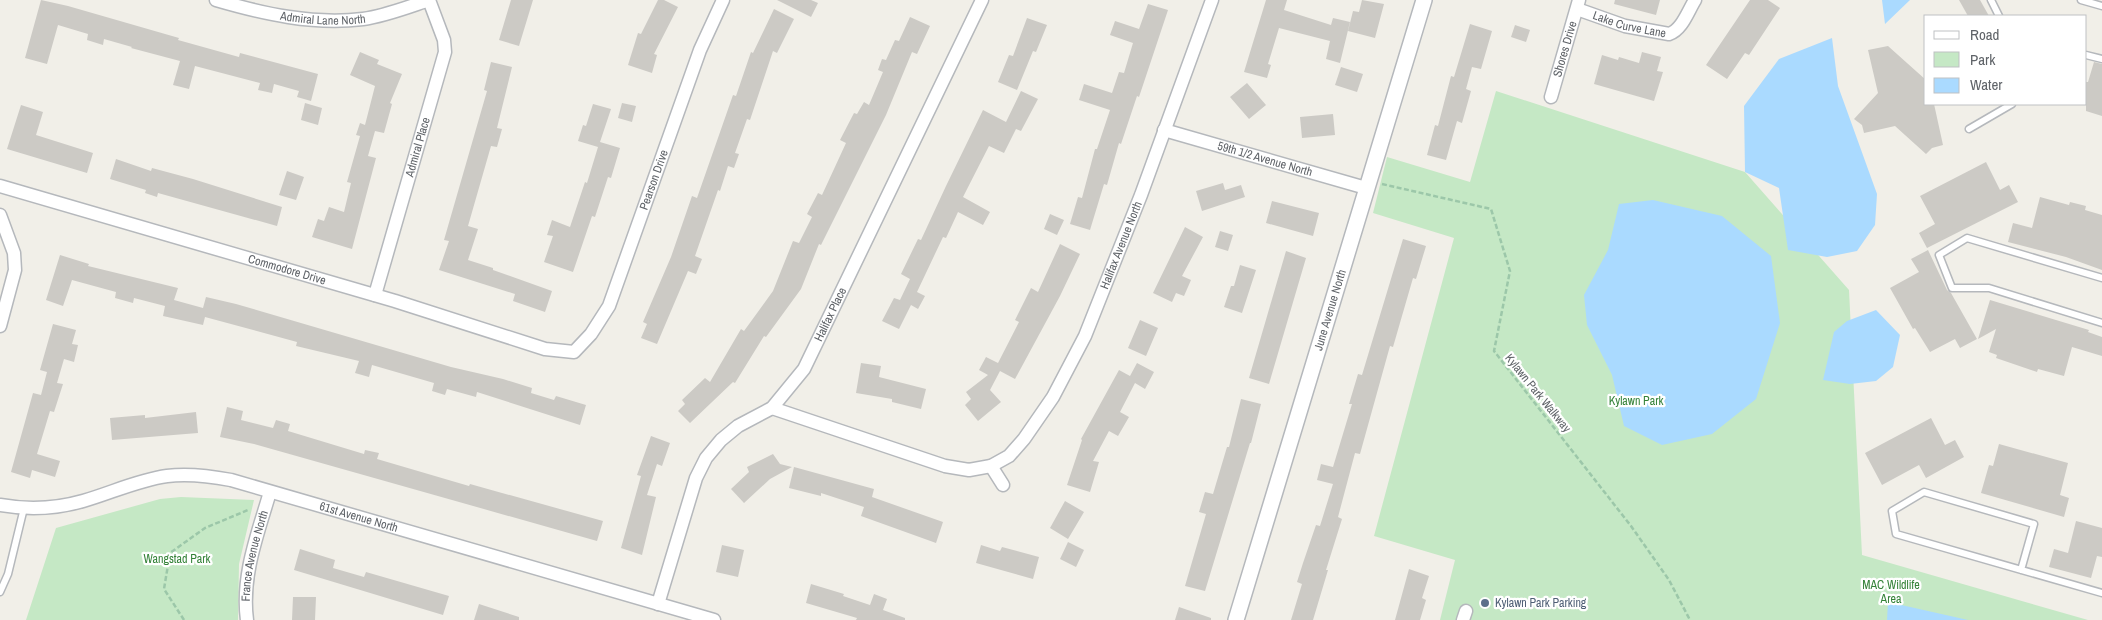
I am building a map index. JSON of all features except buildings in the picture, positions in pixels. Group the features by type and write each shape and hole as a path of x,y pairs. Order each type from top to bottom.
{"street":[{"name":"Admiral Lane North","path":"216,0 288,18 326,20 364,19 401,10 429,0"},
{"name":"Admiral Place","path":"375,295 445,52 444,40 429,0"},
{"name":"Pearson Drive","path":"574,352 591,334 609,306 700,50 723,0"},
{"name":"Halifax Place","path":"658,604 696,478 706,458 721,440 738,426 772,408 804,369 982,0"},
{"name":"Halifax Avenue North","path":"772,408 945,466 969,470 991,466 1009,456 1024,439 1053,397 1086,336 1141,195 1212,0"},
{"name":"June Avenue North","path":"1236,620 1424,0"},
{"name":"Lake Curve Lane","path":"1578,4 1625,26 1669,34 1675,32 1680,26 1694,0"},
{"name":"Shores Drive","path":"1551,97 1578,4"},
{"name":"59th 1/2 Avenue North","path":"1164,130 1367,185"},
{"name":"Commodore Drive","path":"0,186 375,295 545,349 574,352"},
{"path":"0,215 14,253 15,270 0,326"},
{"path":"991,466 1003,485"},
{"name":"61st Avenue North","path":"0,505 24,508 52,508 83,501 167,476 200,474 232,480 714,620"},
{"name":"France Avenue North","path":"247,620 245,608 246,580 270,492"}],"lane":[{"path":"1991,0 1998,15"},
{"path":"2081,0 2102,6"},
{"path":"2087,55 2102,59"},
{"path":"1969,129 2010,105"},
{"path":"2102,278 1968,238 1939,255 1952,288 1989,288 2102,322"},
{"path":"2021,570 2034,524 1924,492 1892,510 1896,534 2021,570 2102,593"},
{"path":"0,592 8,574 24,508"}],"path":[{"name":"Kylawn Park Walkway","path":"1367,185 1386,184 1491,209 1510,271 1494,351 1631,526 1669,580 1690,620"},
{"path":"184,620 164,589 170,553 205,528 248,510"}],"green space":[{"name":"Kylawn Park","path":"1496,91 1745,172 1849,290 1862,555 2088,620 1440,620 1455,560 1374,536 1454,238 1373,213 1387,157 1470,182"},
{"name":"Wangstad Park","path":"181,497 254,500 239,564 238,620 26,620 56,528 160,499"}],"water":[{"path":"1882,0 1910,0 1885,24"},
{"path":"1832,38 1838,86 1877,194 1875,225 1857,251 1827,257 1788,250 1779,188 1745,172 1744,106 1779,59"},
{"path":"1653,200 1722,216 1771,256 1780,323 1756,399 1712,434 1662,445 1624,426 1612,375 1587,325 1584,295 1608,250 1619,204"},
{"path":"1876,310 1900,335 1893,367 1876,381 1850,384 1823,380 1834,332 1847,321"},
{"path":"1888,602 1968,620 1887,620"}],"place":[{"name":"Kylawn Park Parking","path":"1485,603"}],"park label":[{"name":"MAC Wildlife Area","path":"1891,592"}]}
